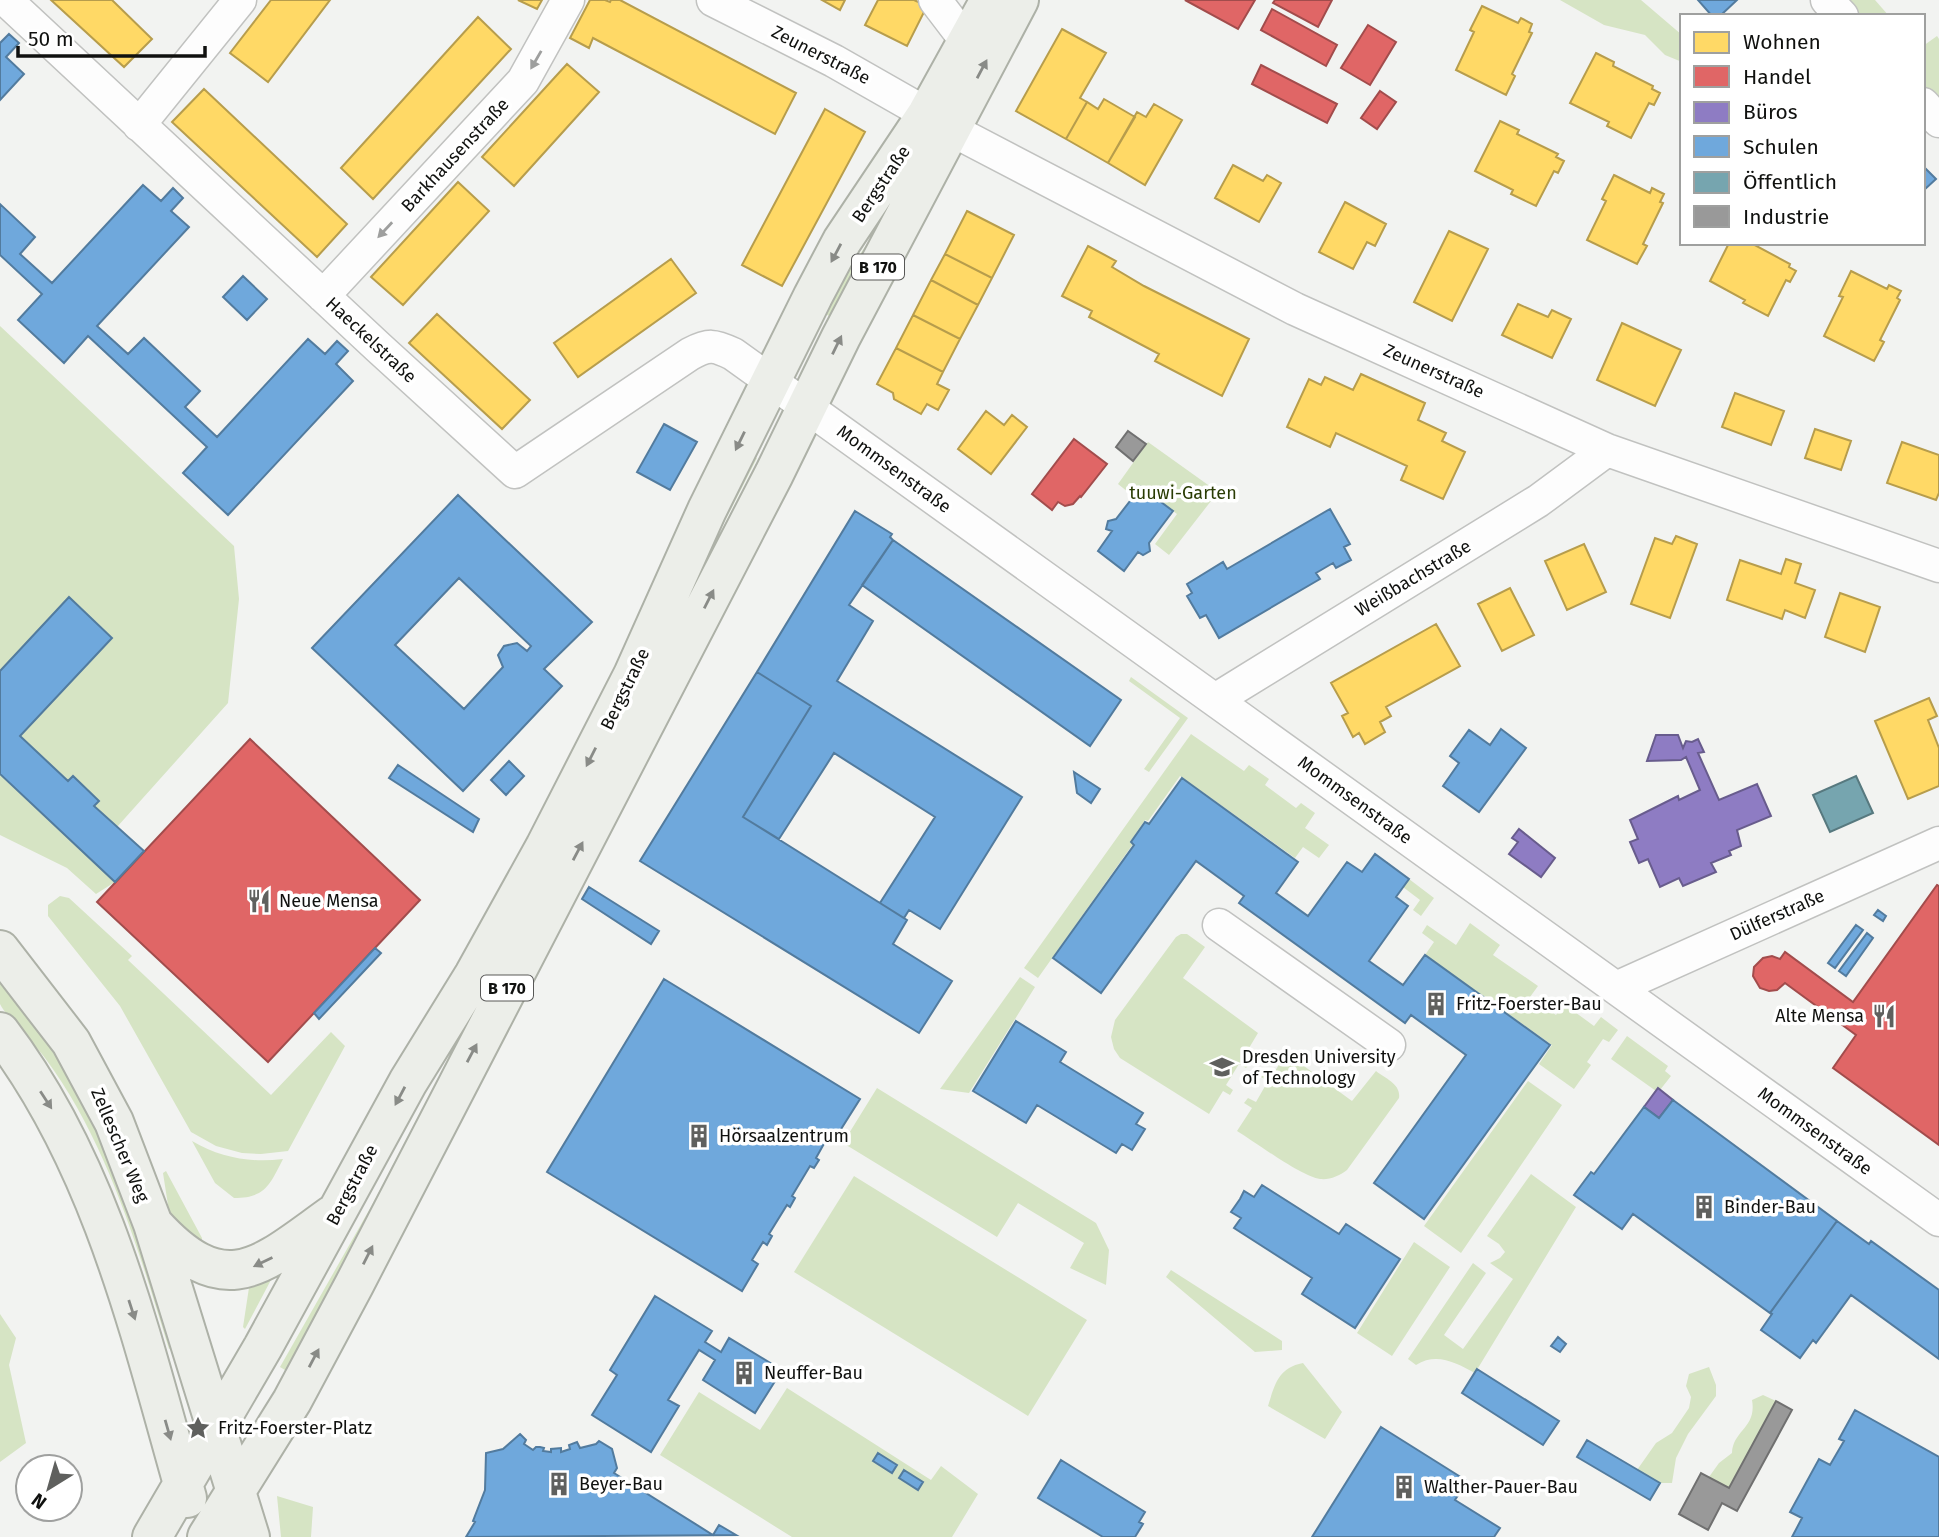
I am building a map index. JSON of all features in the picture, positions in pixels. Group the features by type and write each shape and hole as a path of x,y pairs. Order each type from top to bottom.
{"main road":[{"name":"Bergstraße","path":"217,1426 408,1082 474,975 545,847 633,675 707,510 770,379 842,241 939,121 967,42 990,0"},
{"name":"B 170","path":"207,1537 292,1401 354,1284 807,407 939,121 1019,0"},
{"name":"Zellescher Weg","path":"0,950 58,1024 94,1082 114,1122 153,1224 217,1426"},
{"path":"0,1031 52,1108 100,1211 153,1378 198,1537"},
{"path":"153,1224 187,1257 202,1264 243,1270 262,1264 339,1209"},
{"name":"B 170","path":"152,1537 217,1426"},
{"path":"217,1426 250,1537"}],"street":[{"name":"Haeckelstraße","path":"6,0 515,472 703,347 717,346 770,379"},
{"path":"139,125 240,0"},
{"name":"Barkhausenstraße","path":"323,296 523,81 568,0"},
{"name":"Zeunerstraße","path":"713,0 834,61 939,121 1295,309 1606,450 1939,566"},
{"path":"935,0 967,42"},
{"path":"1827,0 1840,14"},
{"path":"1925,106 1939,121"},
{"name":"Mommsenstraße","path":"770,379 1939,1220"},
{"name":"Weißbachstraße","path":"1215,700 1538,501 1606,450"},
{"name":"Dülferstraße","path":"1616,988 1939,843"},
{"path":"1219,925 1389,1045"}],"green space":[{"path":"1560,0 1641,0 1680,33 1680,61 1665,55 1645,35 1604,25"},
{"path":"1846,0 1875,0 1887,14 1858,14"},
{"path":"1937,36 1939,39 1939,101 1925,86 1925,45"},
{"path":"883,220 836,319 825,314 850,269"},
{"path":"0,326 234,546 239,599 228,703 117,827 20,736 112,637 69,597 0,671"},
{"name":"tuuwi-Garten","path":"1148,442 1218,492 1169,555 1155,544 1177,514 1141,487 1133,496 1118,484"},
{"path":"750,455 757,458 693,584 673,641 649,691 290,1373 280,1367 372,1205 650,674 703,551"},
{"path":"1131,677 1188,718 1149,772 1144,769 1180,718 1129,681"},
{"path":"1191,734 1244,771 1249,765 1269,779 1265,785 1296,808 1301,803 1315,813 1305,828 1329,845 1319,858 1303,847 1295,858 1180,776 1148,821 1145,820 1130,842 1133,844 1038,978 1024,968"},
{"path":"0,774 115,882 96,894 67,868 0,835"},
{"path":"1409,879 1434,898 1421,916 1413,910 1420,900 1403,887"},
{"path":"60,896 69,898 132,956 128,960 271,1095 331,1032 345,1046 288,1151 242,1153 216,1146 191,1132 120,1006 48,916 48,905"},
{"path":"1470,923 1500,945 1493,955 1538,986 1530,997 1556,1015 1564,1004 1594,1026 1601,1017 1618,1030 1609,1042 1603,1039 1587,1062 1591,1065 1574,1089 1539,1064 1552,1045 1425,955 1434,942 1422,933 1427,925 1456,945"},
{"path":"1187,934 1205,947 1183,978 1258,1033 1243,1058 1250,1063 1246,1068 1239,1064 1226,1085 1233,1090 1230,1095 1223,1091 1209,1114 1120,1058 1111,1037 1115,1020 1176,937"},
{"path":"0,972 44,1032 114,1161 178,1345 169,1349 133,1235 87,1125 45,1058 0,1004"},
{"path":"1020,977 1035,987 969,1093 940,1089"},
{"path":"1627,1036 1668,1066 1665,1071 1671,1076 1660,1090 1658,1088 1656,1091 1611,1059"},
{"path":"1286,1053 1352,1101 1376,1071 1398,1089 1399,1098 1347,1170 1334,1177 1312,1177 1237,1131 1252,1108 1244,1103 1248,1098 1256,1102 1268,1081 1261,1077 1264,1071 1272,1076"},
{"path":"1528,1081 1562,1105 1461,1253 1424,1226"},
{"path":"877,1088 1096,1223 1109,1250 1106,1285 1070,1268 1084,1243 1018,1203 997,1237 843,1143"},
{"path":"192,1141 214,1152 236,1158 283,1159 266,1188 253,1195 234,1198 215,1183"},
{"path":"166,1171 202,1238 202,1251 170,1218 163,1173"},
{"path":"1531,1174 1576,1207 1475,1373 1439,1359 1416,1365 1408,1359 1473,1263 1486,1273 1444,1335 1463,1349 1513,1279 1490,1263 1505,1252 1487,1236"},
{"path":"854,1176 1087,1320 1028,1416 794,1272"},
{"path":"1414,1242 1450,1267 1392,1356 1357,1333"},
{"path":"1171,1270 1282,1341 1282,1350 1255,1352 1166,1277"},
{"path":"271,1275 272,1278 245,1329 243,1327 250,1281"},
{"path":"0,1314 16,1338 9,1365 26,1443 0,1462"},
{"path":"1303,1363 1342,1412 1325,1439 1268,1406 1283,1373"},
{"path":"1709,1367 1716,1385 1716,1396 1688,1434 1676,1458 1672,1483 1660,1483 1637,1470 1656,1443 1672,1433 1689,1408 1691,1397 1686,1386 1689,1374"},
{"path":"787,1388 931,1480 941,1466 978,1494 952,1537 792,1537 660,1455 699,1392 760,1430"},
{"path":"1763,1395 1776,1401 1729,1488 1709,1477 1719,1463 1732,1453 1736,1439 1751,1417 1752,1400"},
{"path":"277,1496 313,1507 311,1537 281,1537"}],"building: Wohnen":[{"path":"51,0 112,0 152,39 124,67"},
{"path":"271,0 330,0 268,82 230,53"},
{"path":"518,0 542,0 537,9"},
{"path":"590,0 620,0 796,93 775,134 593,38 589,48 570,38"},
{"path":"822,0 845,0 840,10"},
{"path":"878,0 914,0 927,6 907,46 865,25"},
{"path":"1482,6 1518,23 1521,18 1532,24 1529,32 1532,33 1512,74 1515,76 1506,95 1456,70 1474,32 1470,30"},
{"path":"478,17 511,49 373,199 341,168"},
{"path":"1062,29 1106,53 1080,98 1087,102 1066,139 1016,111"},
{"path":"1596,53 1614,62 1613,66 1653,86 1652,89 1660,93 1654,105 1649,103 1631,138 1607,126 1609,122 1570,103"},
{"path":"567,64 599,92 514,186 482,157"},
{"path":"204,89 347,224 317,257 172,122"},
{"path":"1104,99 1135,117 1108,163 1066,139 1087,102 1098,109"},
{"path":"1154,104 1182,120 1145,185 1108,163 1137,112 1146,117"},
{"path":"825,109 865,132 782,286 742,265"},
{"path":"1500,121 1519,130 1517,134 1558,154 1556,157 1564,161 1558,173 1554,171 1536,206 1511,194 1513,190 1475,171"},
{"path":"1233,165 1263,181 1267,175 1281,183 1259,222 1215,198"},
{"path":"1614,175 1650,193 1652,188 1664,194 1660,202 1663,203 1643,244 1647,246 1637,264 1587,240 1606,201 1602,199"},
{"path":"458,182 489,211 403,305 371,277"},
{"path":"1345,202 1386,224 1375,246 1367,242 1353,269 1319,252"},
{"path":"967,211 1014,235 992,278 945,254"},
{"path":"1449,231 1488,249 1452,321 1414,302"},
{"path":"1728,245 1755,245 1790,264 1789,267 1796,271 1790,282 1786,280 1768,316 1710,281"},
{"path":"1088,246 1116,261 1112,267 1144,286 1249,339 1222,396 1155,361 1159,354 1089,317 1092,311 1062,296"},
{"path":"945,254 992,278 978,305 931,280"},
{"path":"671,259 696,293 578,377 554,343"},
{"path":"1851,271 1887,289 1889,285 1901,291 1897,298 1900,300 1880,340 1884,342 1874,361 1824,336 1843,297 1839,296"},
{"path":"931,280 978,305 960,339 913,315"},
{"path":"1518,304 1548,317 1552,310 1571,319 1552,358 1502,335"},
{"path":"437,314 530,400 502,429 409,343"},
{"path":"913,315 960,339 943,372 896,348"},
{"path":"1622,323 1681,350 1655,406 1597,380"},
{"path":"896,348 943,372 937,384 949,390 938,410 927,404 921,414 894,399 893,393 877,384"},
{"path":"1361,374 1425,403 1418,420 1446,433 1442,441 1465,452 1443,499 1401,480 1407,466 1336,433 1330,447 1287,427 1309,379 1321,385 1325,377 1353,390"},
{"path":"1735,393 1784,411 1771,445 1722,427"},
{"path":"986,411 1004,425 1012,415 1027,427 991,474 958,449"},
{"path":"1815,429 1851,441 1841,470 1805,458"},
{"path":"1902,442 1939,455 1939,493 1936,500 1887,483"},
{"path":"1676,536 1697,544 1670,618 1631,604 1655,538 1672,544"},
{"path":"1584,544 1606,592 1567,610 1545,561"},
{"path":"1786,559 1801,564 1795,583 1815,590 1805,618 1785,610 1782,619 1727,600 1740,560 1781,574"},
{"path":"1510,588 1534,635 1502,651 1478,604"},
{"path":"1840,593 1880,607 1865,652 1825,637"},
{"path":"1436,624 1460,666 1386,707 1391,716 1380,722 1385,732 1365,744 1359,733 1353,737 1342,716 1348,713 1331,683"},
{"path":"1929,698 1937,716 1928,720 1939,748 1939,786 1908,799 1875,721"}],"building: Handel":[{"path":"1185,0 1255,0 1238,29"},
{"path":"1275,0 1332,0 1318,27 1273,3"},
{"path":"1272,9 1337,45 1326,66 1261,30"},
{"path":"1368,25 1396,42 1370,85 1341,68"},
{"path":"1261,65 1337,104 1327,123 1252,84"},
{"path":"1380,91 1396,102 1377,129 1361,118"},
{"path":"1074,439 1107,464 1073,504 1065,506 1058,502 1052,510 1032,494"},
{"name":"Neue Mensa","path":"250,739 420,900 268,1062 97,902"},
{"name":"Alte Mensa","path":"1937,885 1939,1145 1833,1068 1856,1035 1785,983 1777,990 1769,991 1760,988 1753,976 1754,967 1763,958 1772,956 1780,959 1785,952 1853,1002"}],"building: Büros":[{"path":"1656,735 1678,735 1683,748 1686,741 1698,739 1704,752 1698,753 1719,800 1757,784 1771,816 1737,830 1741,846 1729,851 1731,855 1711,863 1716,872 1683,886 1679,878 1660,887 1648,859 1639,863 1630,842 1638,839 1630,820 1678,796 1679,800 1700,790 1686,757 1681,760 1647,761"},
{"path":"1519,829 1555,858 1541,877 1509,854 1518,842 1512,838"},
{"path":"1658,1088 1673,1100 1659,1118 1644,1107"}],"building: Schulen":[{"path":"1698,0 1737,0 1722,14 1710,14"},
{"path":"9,34 19,43 6,57 24,74 0,100 0,43"},
{"path":"1925,168 1936,179 1925,189"},
{"path":"143,185 161,201 173,188 183,198 171,211 189,227 97,326 128,354 144,338 200,391 185,407 217,437 308,339 325,354 337,341 348,351 336,364 353,381 228,515 183,473 207,447 88,336 64,363 18,320 42,294 0,255 0,204 35,237 20,254 52,283"},
{"path":"243,276 267,299 247,320 223,297"},
{"path":"664,424 697,442 670,490 637,472"},
{"path":"1141,487 1173,511 1149,543 1150,551 1143,555 1138,552 1124,571 1098,551 1112,531 1106,529 1108,521 1116,519"},
{"path":"458,495 592,622 544,669 562,686 463,791 312,648","holes":["459,578 531,646 527,651 517,643 504,646 498,655 503,667 464,709 395,645"]},
{"path":"1330,509 1350,544 1344,547 1351,560 1336,568 1333,563 1316,573 1320,579 1219,638 1206,615 1200,618 1187,596 1192,593 1187,584 1223,562 1227,569"},
{"path":"855,511 892,534 890,537 893,540 849,605 873,621 837,681 1022,797 940,929 909,910 904,918 880,903 935,817 834,753 779,839 743,817 811,706 757,672"},
{"path":"893,540 1121,700 1090,746 862,585"},
{"path":"69,597 112,638 20,736 68,781 73,776 99,801 94,806 144,851 115,882 0,774 0,671"},
{"path":"757,672 811,706 743,817 907,920 893,944 952,981 919,1033 640,861"},
{"path":"1501,729 1526,748 1479,812 1443,786 1459,763 1450,756 1469,730 1490,745"},
{"path":"509,761 524,776 506,795 491,780"},
{"path":"398,765 479,819 473,832 389,778"},
{"path":"1074,772 1100,789 1091,803 1077,793"},
{"name":"Fritz-Foerster-Bau","path":"1182,778 1298,862 1276,893 1308,916 1347,862 1362,872 1375,854 1409,879 1396,897 1408,906 1369,961 1403,985 1425,955 1550,1045 1424,1219 1374,1183 1466,1055 1411,1015 1405,1023 1239,903 1244,896 1196,861 1101,993 1053,958 1134,845 1131,842 1145,822 1149,824"},
{"path":"589,887 659,931 651,944 582,899"},
{"path":"1878,910 1886,916 1883,921 1874,915"},
{"path":"1856,925 1863,930 1835,968 1828,963"},
{"path":"1867,933 1873,938 1846,976 1839,971"},
{"path":"375,948 381,953 319,1019 314,1013"},
{"name":"Hörsaalzentrum","path":"664,979 860,1099 836,1137 830,1133 816,1158 819,1160 814,1168 810,1166 792,1196 795,1198 790,1207 787,1205 769,1234 772,1236 767,1245 763,1242 752,1260 758,1264 742,1291 547,1172"},
{"path":"1016,1021 1066,1052 1060,1062 1143,1113 1136,1124 1145,1129 1132,1150 1122,1144 1116,1153 1037,1105 1026,1123 973,1091"},
{"name":"Binder-Bau","path":"1673,1100 1837,1221 1770,1313 1633,1214 1622,1229 1574,1195 1591,1172 1594,1174 1644,1107 1659,1118"},
{"path":"1262,1185 1339,1234 1346,1224 1400,1259 1355,1328 1302,1294 1312,1278 1234,1228 1241,1218 1231,1212 1244,1191 1254,1197"},
{"path":"1837,1221 1869,1244 1871,1241 1939,1290 1939,1359 1851,1295 1816,1343 1813,1340 1800,1358 1761,1330 1772,1314 1770,1313"},
{"name":"Neuffer-Bau","path":"655,1296 712,1331 705,1342 721,1352 729,1338 782,1370 755,1413 703,1380 715,1360 699,1350 668,1400 679,1406 651,1452 592,1415 617,1375 610,1370"},
{"path":"1558,1337 1566,1344 1560,1352 1551,1346"},
{"path":"1477,1369 1559,1421 1543,1445 1462,1393"},
{"path":"1855,1410 1939,1457 1939,1537 1792,1537 1802,1518 1790,1512 1819,1459 1830,1465 1844,1441 1839,1439"},
{"name":"Walther-Pauer-Bau","path":"1381,1427 1467,1481 1455,1500 1500,1528 1494,1537 1312,1537"},
{"name":"Beyer-Bau","path":"520,1434 526,1440 524,1444 533,1450 540,1447 544,1448 543,1451 551,1452 551,1449 561,1448 561,1452 570,1449 569,1445 577,1442 580,1448 599,1441 612,1449 617,1468 614,1473 713,1535 719,1525 736,1535 466,1537 475,1522 473,1521 485,1490 486,1453 503,1449"},
{"path":"1587,1440 1660,1483 1650,1500 1577,1457"},
{"path":"878,1453 897,1465 892,1473 873,1461"},
{"path":"1061,1460 1145,1512 1139,1522 1143,1524 1135,1537 1103,1537 1038,1498"},
{"path":"904,1470 923,1482 918,1490 899,1478"}],"building: Öffentlich":[{"path":"1856,776 1873,813 1830,832 1813,795"}],"building: Industrie":[{"path":"1128,431 1146,444 1133,461 1116,447"},
{"path":"1776,1401 1792,1410 1737,1511 1722,1503 1708,1530 1679,1514 1701,1473 1729,1488"}],"place":[{"name":"Neue Mensa","path":"259,901"},
{"name":"Fritz-Foerster-Bau","path":"1436,1004"},
{"name":"Alte Mensa","path":"1884,1016"},
{"name":"Dresden University of Technology","path":"1222,1067"},
{"name":"Hörsaalzentrum","path":"699,1136"},
{"name":"Binder-Bau","path":"1704,1207"},
{"name":"Neuffer-Bau","path":"744,1373"},
{"name":"Fritz-Foerster-Platz","path":"198,1428"},
{"name":"Beyer-Bau","path":"559,1484"},
{"name":"Walther-Pauer-Bau","path":"1404,1487"}]}
